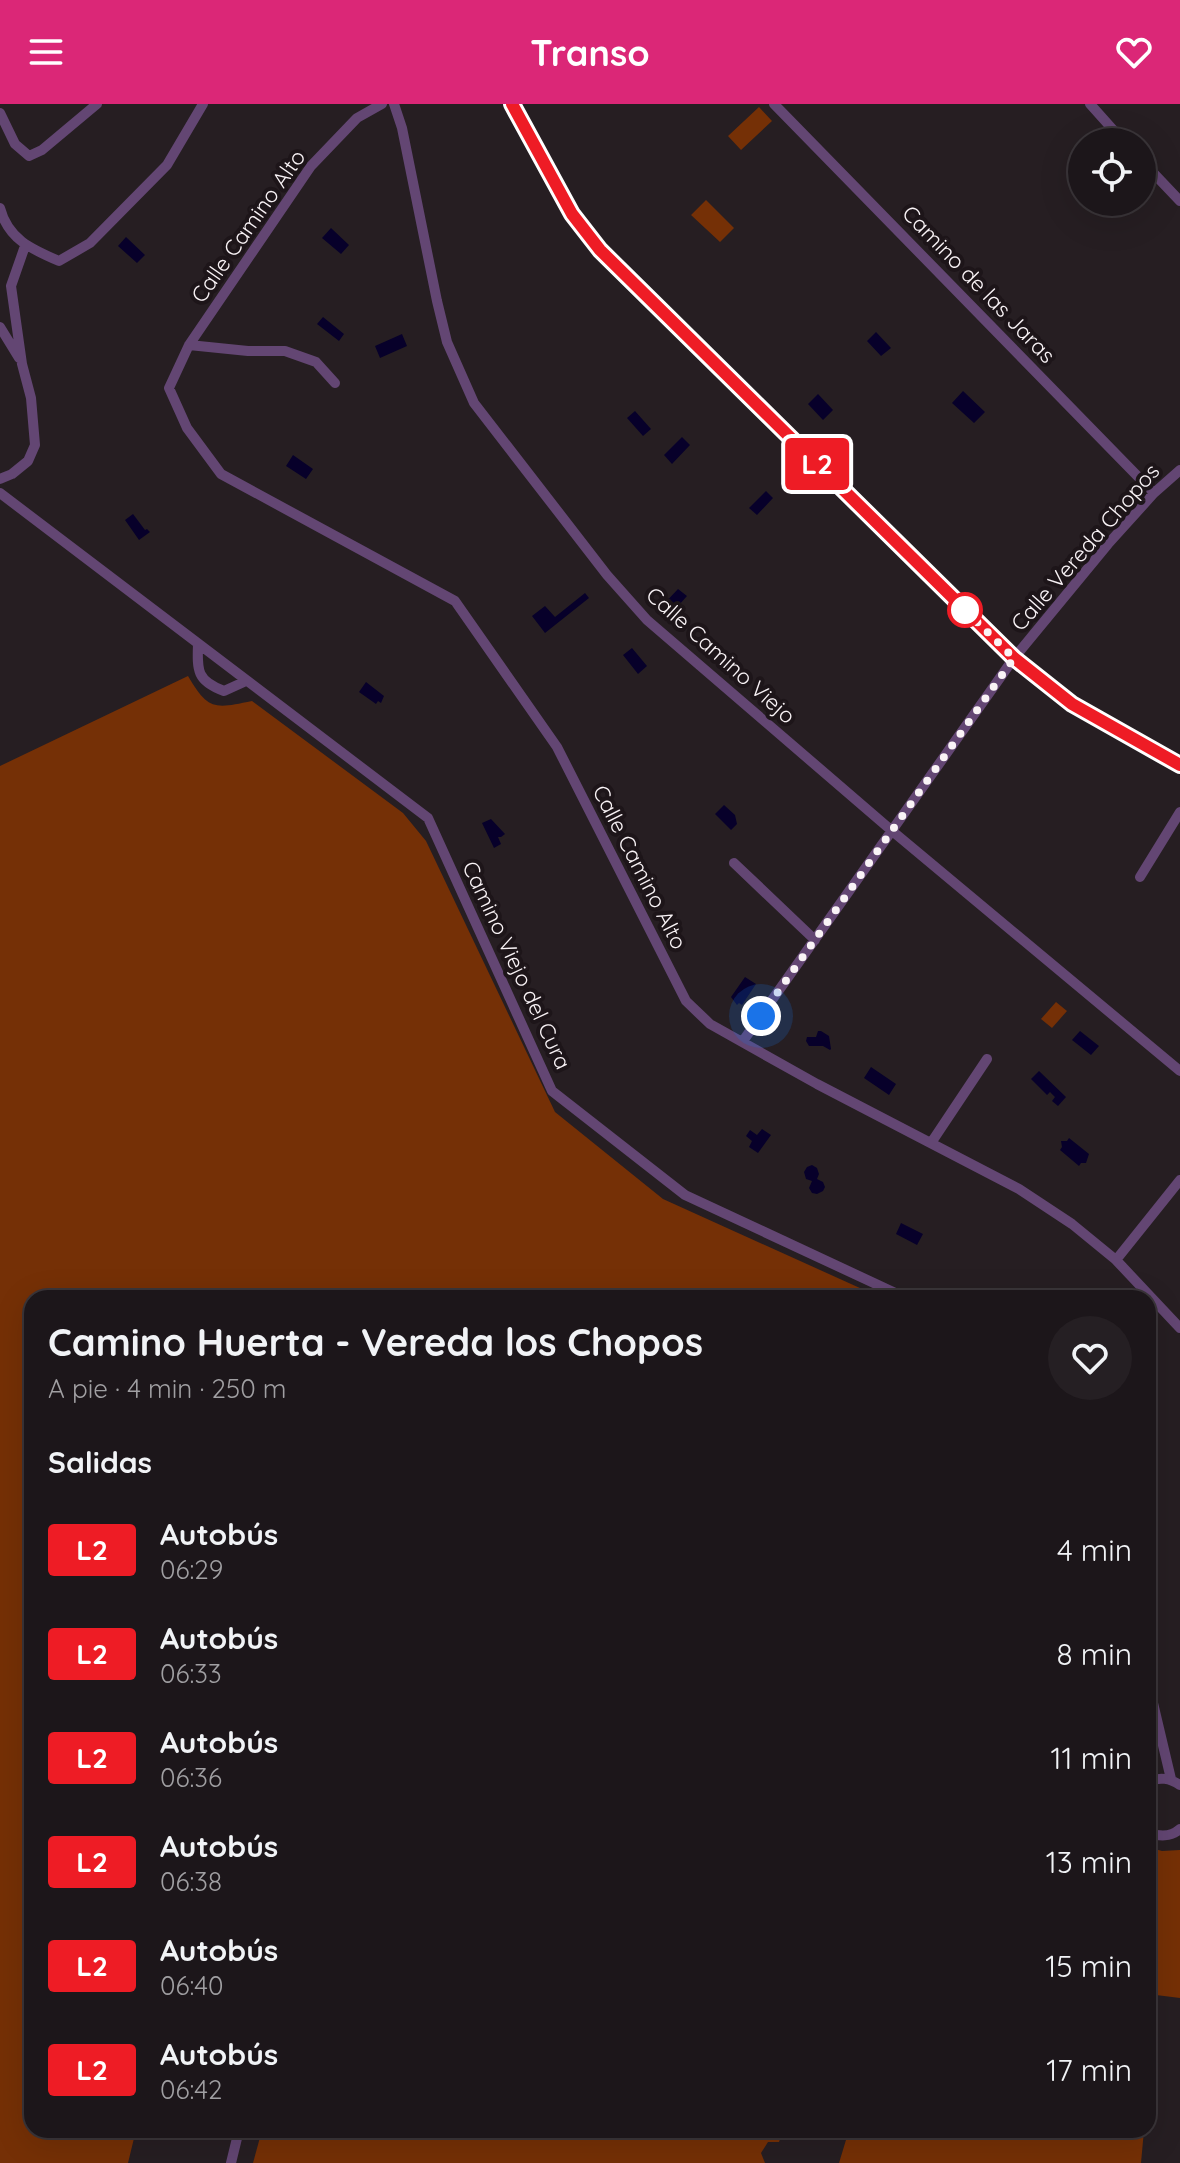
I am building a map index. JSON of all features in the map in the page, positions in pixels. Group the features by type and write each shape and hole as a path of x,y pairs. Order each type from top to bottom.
{"street":[{"path":"0,113 15,144 29,156 42,150 97,104"},
{"path":"0,208 4,222 25,246 59,261 90,243 167,165 203,104"},
{"name":"Calle Camino Alto","path":"382,104 357,118 311,166 189,345 169,388 187,428 221,474 455,601 557,747 686,1001 710,1024 817,1084 1019,1189 1072,1224 1116,1260 1144,1290"},
{"name":"Calle Camino Viejo","path":"394,104 402,128 447,342 474,403 607,575 647,620 891,830 1180,1071"},
{"path":"512,104 572,214 600,250 1014,658 1072,704 1180,765"},
{"name":"Camino de las Jaras","path":"774,104 1154,493"},
{"path":"1090,104 1111,128"},
{"path":"1156,176 1180,201"},
{"path":"0,479 28,461 35,445 31,398 22,364 11,286 25,246"},
{"path":"0,327 22,364"},
{"path":"189,345 285,351 316,362 335,383"},
{"name":"Calle Vereda Chopos","path":"743,1041 1014,658 1108,544 1154,493 1180,470"},
{"name":"Camino Viejo del Cura","path":"0,493 428,818 552,1091 685,1195 889,1290"},
{"path":"198,644 197,668 207,685 224,691 246,681"},
{"path":"1140,877 1180,812"},
{"path":"734,863 815,940"},
{"path":"931,1143 987,1059"},
{"path":"1116,1260 1180,1180"},
{"name":"Calle Camino Alto","path":"1156,1302 1180,1328"},
{"path":"1156,1712 1175,1782"},
{"path":"1156,1835 1165,1836 1180,1829"},
{"path":"231,2163 237,2138"}],"shaded area":[{"path":"759,107 772,121 741,150 728,136"},
{"path":"706,200 734,228 720,242 691,215"},
{"path":"331,228 349,245 341,254 322,238"},
{"path":"126,237 145,255 137,263 118,246"},
{"path":"323,317 344,334 339,341 317,324"},
{"path":"876,332 891,348 881,356 867,341"},
{"path":"402,334 407,346 380,358 375,346"},
{"path":"963,391 985,412 974,423 952,403"},
{"path":"818,394 833,410 823,420 808,404"},
{"path":"635,411 651,429 643,436 627,418"},
{"path":"682,437 690,445 672,464 664,455"},
{"path":"293,455 313,469 306,479 286,466"},
{"path":"766,491 773,498 757,515 749,508"},
{"path":"133,514 150,532 139,540 125,520"},
{"path":"678,589 687,596 670,615 661,607"},
{"path":"585,593 589,598 545,633 532,616 545,606 555,617"},
{"path":"632,648 647,666 638,674 623,655"},
{"path":"188,676 201,695 213,704 220,706 252,701 403,813 426,841 555,1112 663,1199 864,1290 24,1290 24,2138 134,2138 128,2163 0,2163 0,766"},
{"path":"366,682 384,696 381,703 378,701 376,704 359,692"},
{"path":"724,805 735,815 737,824 731,830 715,814"},
{"path":"491,819 505,834 498,837 501,844 494,848 482,823"},
{"path":"745,977 756,984 742,1005 737,1005 731,997"},
{"path":"1056,1002 1067,1011 1052,1028 1041,1019"},
{"path":"818,1031 829,1036 830,1050 823,1046 809,1046 807,1037 816,1037"},
{"path":"1080,1031 1099,1046 1091,1055 1072,1040"},
{"path":"871,1067 896,1084 889,1095 864,1078"},
{"path":"1039,1071 1066,1097 1058,1106 1052,1101 1055,1097 1050,1092 1047,1095 1031,1079"},
{"path":"762,1129 771,1135 758,1153 749,1147 752,1141 746,1136 750,1130 757,1135"},
{"path":"1069,1138 1089,1154 1086,1163 1079,1166 1060,1150 1061,1141"},
{"path":"812,1165 817,1168 817,1179 825,1187 817,1194 809,1188 812,1181 806,1179 804,1172"},
{"path":"901,1223 923,1234 917,1245 896,1234"},
{"path":"1156,1849 1180,1850 1180,1998 1156,1995"},
{"path":"260,2138 780,2138 779,2142 768,2142 761,2153 765,2163 253,2163"},
{"path":"847,2138 1143,2138 1141,2163 839,2163"}],"bus line":[{"name":"L2","path":"512,104 572,214 600,250 1014,658 1072,704 1180,765"}],"route":[{"path":"761,1016 1014,658 965,610"}]}
